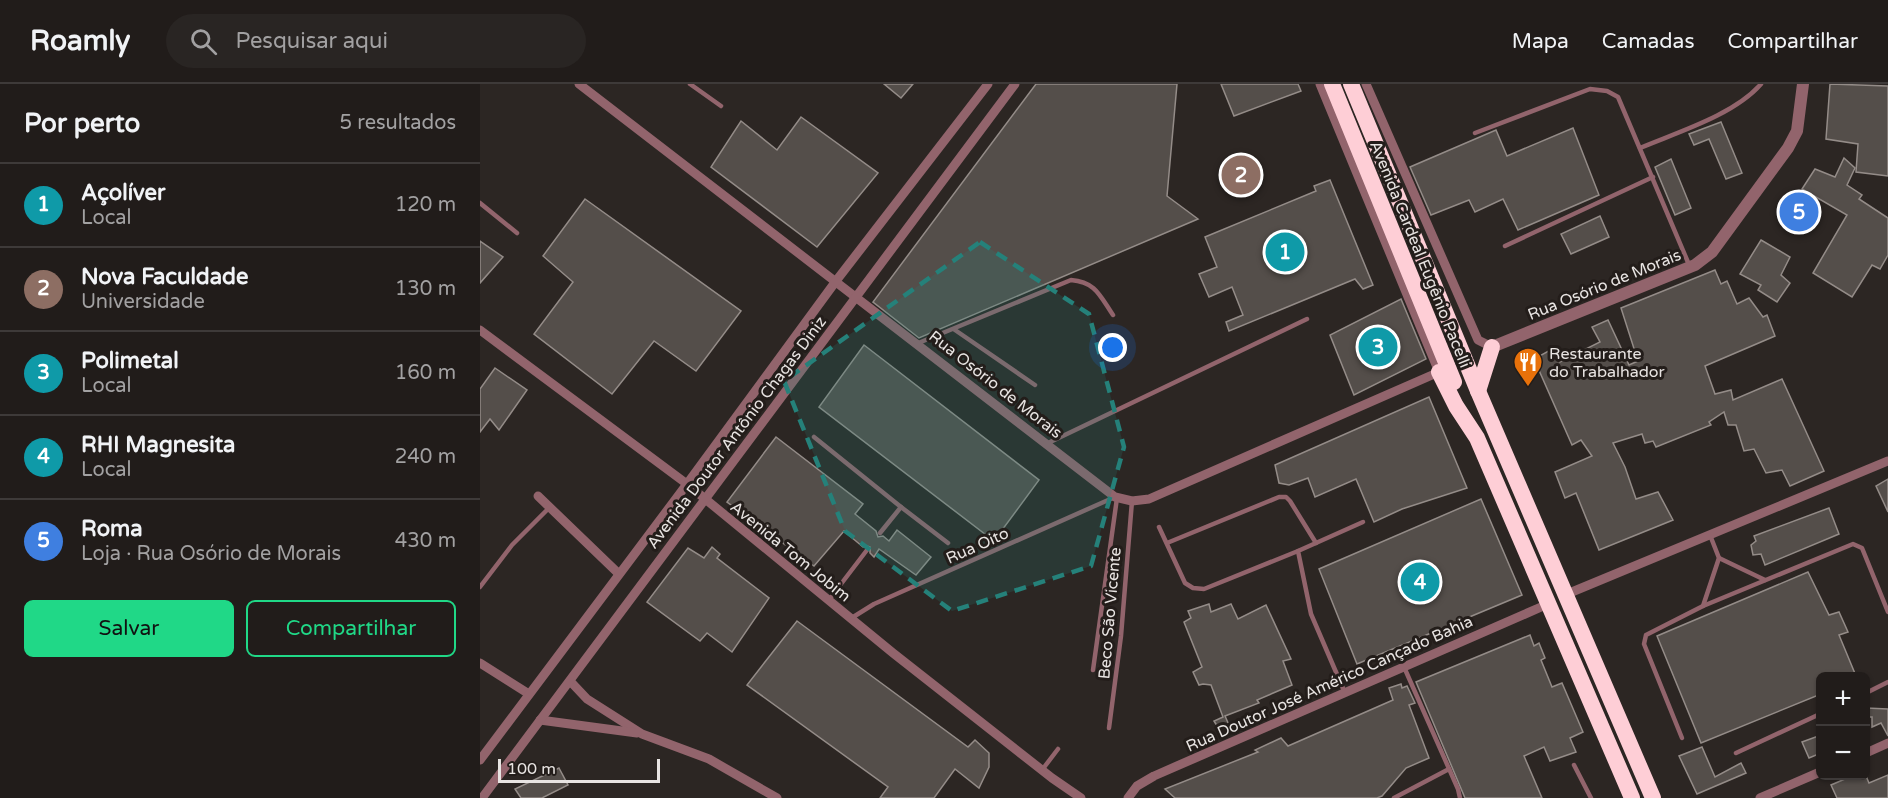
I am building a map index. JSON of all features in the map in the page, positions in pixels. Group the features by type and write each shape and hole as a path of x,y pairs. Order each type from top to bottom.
{"highway":[{"name":"Avenida Cardeal Eugênio Pacelli","path":"1332,84 1477,438"},
{"name":"Avenida Cardeal Eugênio Pacelli","path":"1351,84 1478,391 1567,594"},
{"path":"1478,391 1492,347"},
{"path":"1438,372 1456,406 1477,438 1632,798"},
{"path":"1567,594 1653,798"}],"street":[{"name":"Rua Osório de Morais","path":"579,84 1116,498 1132,501 1149,498 1438,372"},
{"name":"Avenida Doutor Antônio Chagas Diniz","path":"480,760 836,281 988,84"},
{"name":"Avenida Doutor Antônio Chagas Diniz","path":"482,798 1015,84"},
{"name":"Avenida Cardeal Eugênio Pacelli","path":"1320,84 1438,372"},
{"name":"Avenida Cardeal Eugênio Pacelli","path":"1366,84 1478,340 1492,347"},
{"name":"Rua Osório de Morais","path":"1492,347 1690,267 1712,252 1788,148 1797,131 1803,84"},
{"name":"Avenida Tom Jobim","path":"480,330 687,484 850,619 1081,798"},
{"path":"1567,594 1888,461"},
{"path":"538,496 619,574"},
{"name":"Rua Doutor José Américo Cançado Bahia","path":"1128,798 1137,786 1154,776 1548,604"},
{"path":"480,663 529,694"},
{"path":"570,681 587,699 642,734 708,759 777,798"},
{"path":"540,720 642,734"},
{"path":"1870,751 1888,743"},
{"path":"1760,798 1816,774"}],"lane":[{"path":"690,84 721,106"},
{"path":"1640,148 1734,107 1761,84"},
{"path":"1474,133 1590,90 1606,91 1617,97 1690,267"},
{"path":"1505,246 1653,177"},
{"path":"480,203 517,233"},
{"path":"916,344 955,330 1071,280 1084,281 1092,286 1113,315"},
{"path":"1046,444 1306,319"},
{"path":"955,330 1035,385"},
{"path":"814,437 948,543"},
{"path":"1167,543 1279,497 1286,497 1316,543"},
{"path":"1093,670 1116,498"},
{"name":"Rua Oito","path":"850,619 874,604 1116,498"},
{"name":"Beco São Vicente","path":"1109,728 1121,636 1132,501"},
{"path":"480,587 512,545 550,507"},
{"path":"880,533 901,507"},
{"path":"1160,527 1185,583 1193,588 1203,589 1363,522"},
{"path":"1702,606 1719,558 1710,535"},
{"path":"1682,738 1644,644 1646,635 1702,606 1853,544 1862,548 1888,612"},
{"path":"828,601 867,550"},
{"path":"1298,551 1311,614 1344,693"},
{"path":"1719,558 1766,580"},
{"path":"1404,667 1460,798"},
{"path":"1870,691 1888,682"},
{"path":"1736,753 1816,716"},
{"path":"1042,770 1058,749"},
{"path":"1574,765 1591,798"},
{"path":"1394,798 1449,769"}],"highlighted area":[{"path":"980,242 1089,314 1124,447 1091,566 952,611 845,531 784,381"}],"building":[{"path":"884,84 913,84 901,98"},
{"path":"1036,84 1177,84 1167,196 1198,219 919,338 873,302"},
{"path":"1221,84 1298,84 1301,91 1234,116"},
{"path":"1830,84 1888,86 1888,176 1856,172 1858,144 1826,139"},
{"path":"801,117 878,173 817,247 711,167 741,121 777,150"},
{"path":"1721,122 1742,173 1726,179 1709,139 1694,145 1689,134"},
{"path":"1573,128 1599,195 1518,230 1503,199 1475,212 1469,200 1431,215 1410,167 1496,130 1507,156"},
{"path":"1844,158 1855,168 1847,185 1862,195 1859,199 1888,218 1888,255 1880,269 1872,265 1852,297 1813,273 1847,215 1802,189 1815,169 1835,177"},
{"path":"1671,159 1691,208 1675,215 1655,167"},
{"path":"1330,180 1373,285 1363,289 1355,279 1229,331 1226,322 1243,315 1232,287 1209,297 1199,274 1217,267 1205,237 1316,191 1314,186"},
{"path":"585,199 741,311 696,371 654,341 612,394 534,334 573,282 543,256"},
{"path":"1600,216 1609,237 1571,254 1561,234"},
{"path":"1761,240 1790,257 1781,275 1790,283 1777,302 1758,290 1761,285 1740,274"},
{"path":"480,241 503,257 480,283"},
{"path":"1715,270 1721,284 1727,281 1737,304 1749,298 1763,317 1767,315 1775,336 1705,366 1715,394 1731,390 1733,400 1782,379 1824,471 1790,486 1782,470 1766,473 1754,449 1744,451 1736,425 1728,425 1724,412 1709,422 1711,425 1656,447 1653,441 1645,443 1642,434 1613,443 1625,467 1636,499 1658,492 1673,520 1599,550 1576,493 1565,498 1555,472 1592,456 1581,440 1572,445 1534,359 1554,348 1560,362 1600,342 1592,327 1608,320 1629,365 1638,361 1621,308"},
{"path":"1401,299 1426,359 1354,395 1330,335"},
{"path":"864,345 1039,480 994,541 819,407"},
{"path":"495,368 527,390 499,430 490,419 480,432 480,389"},
{"path":"1429,397 1467,488 1402,509 1374,522 1356,479 1315,497 1308,478 1289,485 1279,483 1275,465"},
{"path":"776,437 863,504 855,514 876,531 878,537 883,536 889,541 897,530 931,557 916,575 879,549 874,557 870,553 870,547 863,547 844,531 814,566 727,502"},
{"path":"1888,479 1888,512 1876,486"},
{"path":"1481,499 1522,595 1357,664 1319,569"},
{"path":"1829,508 1839,534 1765,565 1761,554 1753,555 1751,545 1756,541 1754,536"},
{"path":"712,547 720,554 717,558 769,598 732,652 707,633 700,641 647,602 688,548 704,558"},
{"path":"1808,572 1829,615 1839,612 1848,632 1839,635 1854,672 1816,672 1816,696 1701,743 1657,636"},
{"path":"1209,604 1211,612 1231,604 1238,619 1266,605 1291,659 1283,661 1292,685 1257,700 1259,703 1225,716 1229,725 1219,729 1214,721 1223,717 1211,685 1199,685 1193,672 1202,667 1184,622 1191,618 1188,611"},
{"path":"797,621 968,747 975,740 989,753 989,767 979,788 955,769 934,798 880,798 888,787 747,685"},
{"path":"1530,635 1534,646 1539,643 1545,658 1541,660 1552,687 1562,683 1583,732 1570,738 1576,752 1550,761 1544,747 1524,756 1542,798 1465,798 1416,682"},
{"path":"1401,684 1402,688 1407,686 1415,703 1409,705 1429,758 1406,768 1382,796 1377,798 1175,798 1165,789 1258,752 1255,750 1281,738 1288,746 1393,700 1389,688"},
{"path":"1870,708 1888,709 1888,736 1881,723 1872,727 1872,717 1870,717"},
{"path":"1816,737 1816,755 1809,758 1802,742"},
{"path":"1702,747 1715,777 1741,763 1746,773 1697,794 1679,756"},
{"path":"559,768 568,785 542,798 521,798 515,789"},
{"path":"1888,775 1888,798 1837,798 1831,785 1843,780 1868,780 1869,783"}],"place":[{"name":"Nova Faculdade","path":"1241,175"},
{"name":"Roma","path":"1799,212"},
{"name":"Açolíver","path":"1285,252"},
{"name":"Polimetal","path":"1378,347"},
{"name":"Restaurante do Trabalhador","path":"1528,388"},
{"name":"RHI Magnesita","path":"1420,582"}]}
